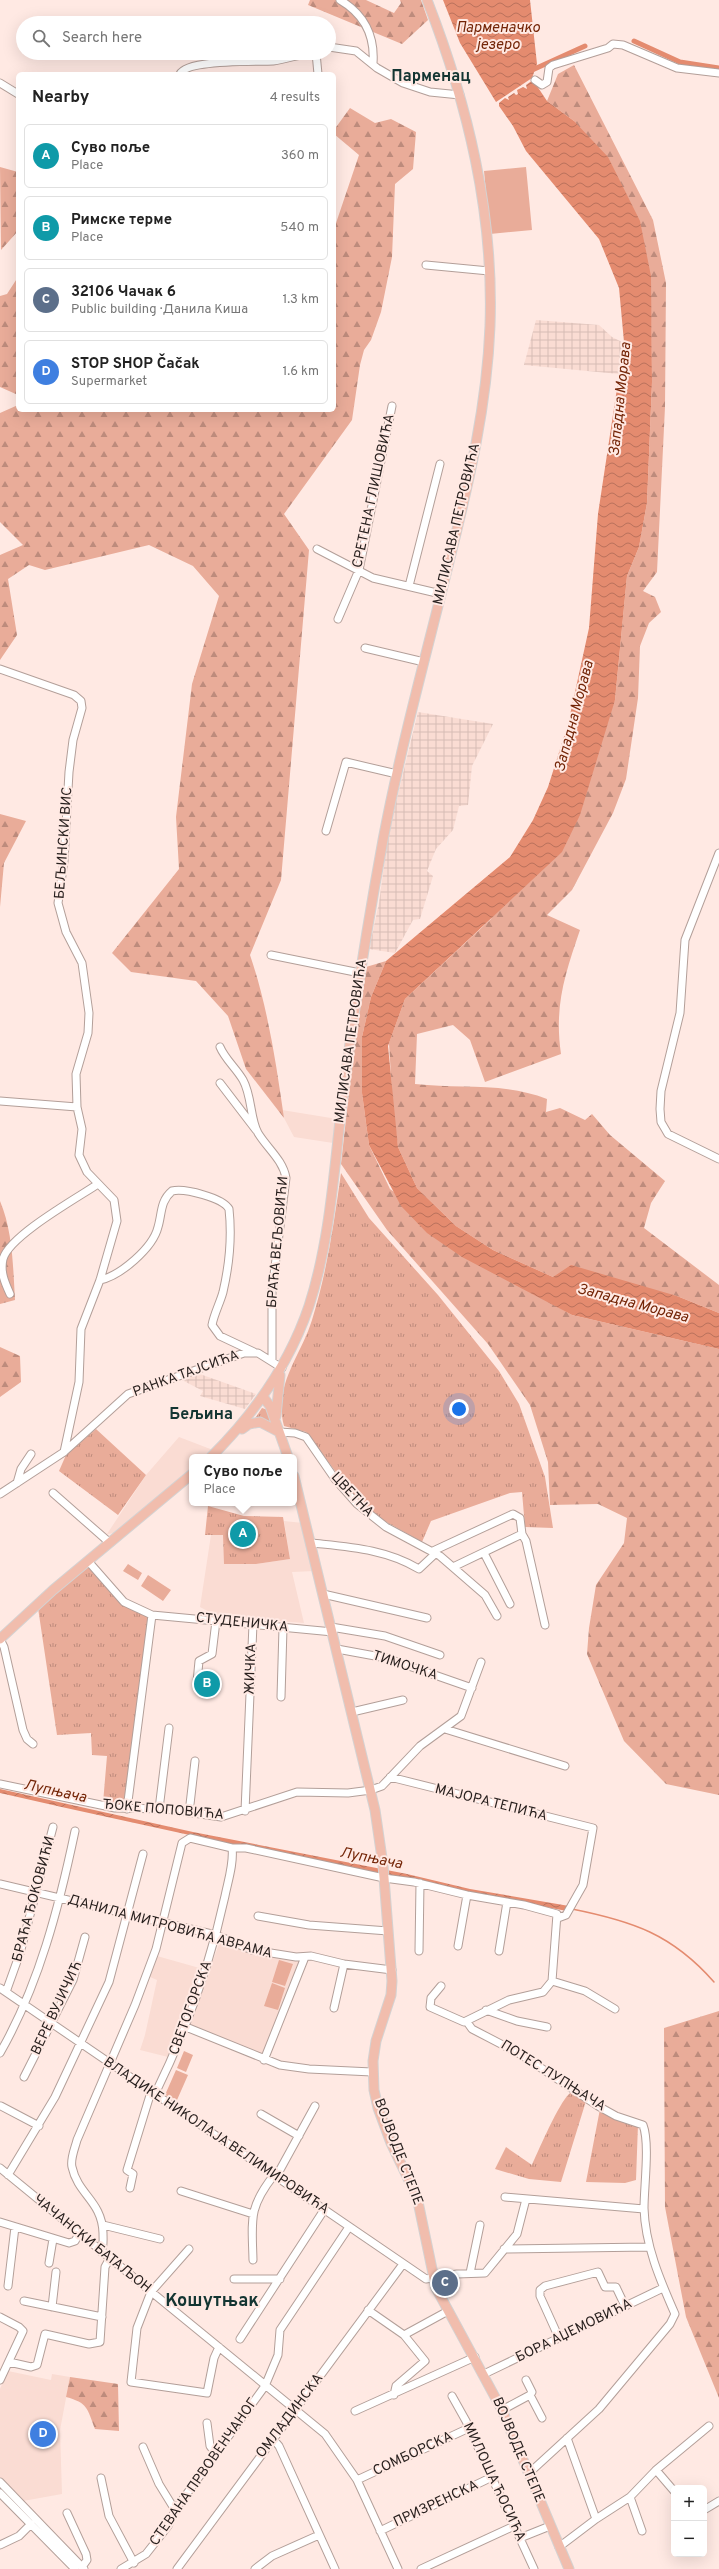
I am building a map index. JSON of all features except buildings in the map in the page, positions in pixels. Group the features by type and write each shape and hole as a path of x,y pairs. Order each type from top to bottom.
{"main road":[{"name":"МИЛИСАВА ПЕТРОВИЋА","path":"281,1370 308,1308 324,1245 360,973 397,774 472,467 480,423 488,346 489,270 483,199 460,95 427,0"},
{"path":"214,1454 234,1434 264,1398 281,1370"},
{"path":"277,1428 281,1370"},
{"path":"264,1398 287,1454"},
{"path":"234,1434 249,1424 260,1422 277,1428"},
{"path":"0,1639 88,1561 189,1477"},
{"name":"ВОЈВОДЕ СТЕПЕ","path":"297,1487 312,1543 371,1790 383,1873 392,1970 392,1992 376,2041 372,2072 375,2095 382,2121 417,2197 434,2279 448,2310 475,2357 502,2410 569,2569"}],"street":[{"path":"340,0 348,5 367,28 373,39 373,63"},
{"path":"535,80 542,85 547,82 549,68 553,65 608,48 612,44 623,45 677,68 719,73"},
{"path":"336,48 356,51 373,63 377,68 403,83 430,92 460,95"},
{"path":"183,72 188,68 214,63 274,60"},
{"path":"317,60 318,72"},
{"path":"0,83 16,93"},
{"path":"426,265 489,270"},
{"name":"СРЕТЕНА ГЛИШОВИЋА","path":"338,619 359,570 392,406"},
{"path":"409,586 440,464"},
{"path":"318,549 372,578 441,594"},
{"path":"365,648 424,662"},
{"name":"БЕЉИНСКИ ВИС","path":"0,669 74,695 80,701 82,708 73,740 69,772 64,861 58,903 66,932 82,963 89,1013 88,1033 76,1074 77,1108 82,1129 79,1155 87,1172 110,1195 117,1213 114,1233 100,1280 81,1329 79,1382 64,1452"},
{"path":"326,831 344,764 347,761 397,774"},
{"path":"719,853 686,940 680,1013 661,1091 660,1109 661,1122 668,1134 719,1159"},
{"path":"272,955 360,973"},
{"name":"БРАЋА ВЕЉОВИЋИ","path":"220,1046 223,1054 242,1079 249,1095 257,1132 285,1170 286,1178 272,1291 272,1361"},
{"path":"220,1083 257,1132"},
{"path":"0,1101 77,1108"},
{"path":"10,1294 2,1274 3,1259 8,1248 47,1217 67,1206 98,1184"},
{"path":"100,1280 114,1274 147,1248 158,1228 165,1197 172,1191 181,1190 217,1200 228,1207 230,1221 226,1271 222,1294 212,1325 220,1336 254,1352"},
{"name":"РАНКА ТАЈСИЋА","path":"0,1494 64,1452 88,1433 128,1394 228,1358 254,1352 272,1361 281,1370"},
{"name":"ЦВЕТНА","path":"277,1428 306,1437 343,1490 364,1510 386,1527 435,1552 487,1597 497,1616"},
{"path":"18,1483 21,1469 31,1454"},
{"path":"53,1493 110,1543"},
{"path":"312,1543 376,1551 409,1562 419,1569 435,1552 513,1514 520,1518 522,1534 526,1541 545,1625"},
{"path":"453,1567 522,1534"},
{"path":"484,1553 510,1604"},
{"name":"СТУДЕНИЧКА","path":"88,1561 124,1602 152,1615 283,1628 332,1629 385,1636 440,1655"},
{"path":"323,1594 375,1604 427,1618"},
{"path":"127,1809 152,1615"},
{"path":"197,1682 199,1661 212,1654 216,1621"},
{"name":"ЖИЧКА","path":"245,1811 253,1624"},
{"path":"281,1697 283,1628"},
{"path":"0,1639 4,1647 23,1730 27,1739 32,1744"},
{"name":"ТИМОЧКА","path":"337,1649 386,1658 472,1688"},
{"path":"371,1790 382,1786 420,1746 445,1730 463,1714 481,1662"},
{"path":"352,1712 403,1700"},
{"path":"159,1809 169,1728"},
{"path":"445,1730 565,1766"},
{"path":"189,1813 195,1761"},
{"name":"МАЈОРА ТЕПИЋА","path":"390,1777 592,1828 583,1885 566,1915 558,1918"},
{"name":"ЂОКЕ ПОПОВИЋА","path":"0,1784 127,1809 159,1809 222,1817 245,1811 297,1792 348,1793 371,1790"},
{"name":"БРАЋА ЂОКОВИЋИ","path":"3,1990 20,1953 54,1827"},
{"path":"0,2053 24,2005 45,1948 60,1898 75,1831"},
{"path":"101,2252 103,2225 98,2208 81,2186 71,2162 78,2140 109,2063 137,2001 164,1923 181,1846 184,1840 194,1839 232,1848 246,1848 383,1873 467,1895 554,1912 558,1918 552,1981 547,1989 541,1993 513,1998 471,2017 467,2022"},
{"name":"СВЕТОГОРСКА","path":"130,2188 133,2174 127,2170 153,2093 186,2027 216,1935 232,1848"},
{"path":"8,2174 38,2126 81,2044 109,1982 143,1854"},
{"path":"419,1951 420,1883"},
{"name":"ДАНИЛА МИТРОВИЋА АВРАМА","path":"0,1884 36,1891 128,1915 216,1935 252,1950 305,1957 311,1956 344,1964 392,1970"},
{"path":"458,1946 467,1895"},
{"path":"499,1951 507,1902"},
{"path":"258,1916 310,1925 388,1931"},
{"name":"ВЕРЕ ВУЈИЧИЋ","path":"24,2077 52,2024 75,1975 85,1937"},
{"path":"264,2060 305,1957"},
{"path":"334,2008 344,1964"},
{"path":"552,1981 585,1991 615,2009"},
{"name":"ПОТЕС ЛУПЊАЧА","path":"441,1986 432,1998 430,2007 457,2020 467,2022 472,2029 520,2054 592,2102 616,2116 643,2125 645,2144 644,2209"},
{"name":"ВЛАДИКЕ НИКОЛАЈА ВЕЛИМИРОВИЋА","path":"3,1990 403,2264 424,2278 434,2279"},
{"path":"486,2010 517,2021 547,2027"},
{"path":"186,2027 264,2060 302,2069 372,2072"},
{"path":"1,2106 38,2126"},
{"path":"253,2260 253,2214 258,2197 275,2176 315,2106"},
{"path":"261,2114 299,2136"},
{"name":"ЧАЧАНСКИ БАТАЉОН","path":"0,2168 329,2438 356,2480 398,2569"},
{"path":"181,2191 253,2214"},
{"path":"506,2197 644,2209 648,2247 663,2288 675,2314 670,2324 608,2399 528,2474"},
{"path":"434,2279 470,2273 483,2275 520,2226 526,2199"},
{"path":"240,2339 324,2210"},
{"path":"0,2222 71,2244 79,2234"},
{"path":"103,2225 160,2239"},
{"path":"470,2273 480,2225"},
{"path":"8,2286 15,2227"},
{"name":"СТЕВАНА ПРВОВЕНЧАНОГ","path":"121,2569 134,2563 146,2554 168,2526 175,2510 266,2386 278,2355 280,2330 348,2227"},
{"path":"48,2263 53,2239"},
{"path":"504,2249 648,2247"},
{"path":"189,2249 151,2292 138,2328 131,2382 207,2393 215,2355 219,2347"},
{"path":"9,2362 31,2367 37,2365 45,2334 89,2344 100,2342 105,2266 110,2258"},
{"name":"ОМЛАДИНСКА","path":"177,2569 403,2264"},
{"path":"52,2307 56,2272"},
{"path":"559,2338 540,2296 540,2290 545,2286 598,2272 605,2287 616,2287 625,2306"},
{"path":"234,2279 280,2279"},
{"name":"БОРА АЏЕМОВИЋА","path":"484,2374 663,2288"},
{"path":"24,2301 102,2317"},
{"path":"368,2310 404,2335 425,2362 396,2386 394,2394"},
{"path":"404,2335 448,2310"},
{"path":"0,2317 20,2327 23,2331 0,2380"},
{"path":"355,2411 475,2357"},
{"path":"526,2380 532,2392 530,2395 542,2418"},
{"path":"502,2410 530,2395"},
{"name":"МИЛОША ЋОСИЋА","path":"452,2396 469,2428 534,2569"},
{"path":"207,2423 210,2446 216,2454"},
{"path":"559,2547 596,2519 630,2497 656,2470 709,2426"},
{"name":"СОМБОРСКА","path":"356,2480 469,2428"},
{"path":"567,2438 596,2519"},
{"path":"273,2439 279,2446 335,2569"},
{"path":"143,2448 159,2484 175,2510"},
{"path":"656,2470 671,2488"},
{"path":"101,2478 109,2516 134,2563"},
{"name":"ПРИЗРЕНСКА","path":"380,2531 492,2478"},
{"path":"0,2482 83,2568 86,2560 86,2554 67,2513"},
{"path":"0,2493 75,2569"},
{"path":"630,2497 642,2531"},
{"path":"707,2508 719,2501"},
{"path":"0,2545 19,2536 31,2524"},
{"path":"421,2569 514,2526"},
{"path":"520,2538 550,2526"},
{"path":"255,2569 277,2553 320,2535"}],"shaded area":[{"path":"536,320 599,325 612,337 624,343 619,374 524,365"},
{"path":"418,712 493,724 472,766 468,805 459,806 453,830 436,849 427,871 433,876 420,919 413,920 395,953 369,949 379,903 388,835"},
{"path":"282,1110 337,1119 333,1143 294,1137 284,1118"},
{"path":"197,1373 256,1394 245,1409 200,1396 203,1391 180,1379"},
{"path":"179,1437 213,1450 209,1454 189,1454 189,1471 115,1533 107,1534 146,1475"},
{"path":"284,1521 303,1523 315,1571 292,1572 304,1623 217,1616 200,1607 211,1535 223,1535 256,1564 290,1559"},
{"path":"220,1941 233,1947 300,1960 263,2056 190,2025"},
{"path":"157,1956 203,1969 168,2057 140,2050 145,2035 157,1980 150,1977"},
{"path":"8,2371 51,2380 52,2374 70,2377 60,2430 62,2494 23,2501 0,2479 0,2389"}],"green space":[{"path":"310,0 366,0 394,13 401,3 400,0 421,0 428,20 402,44 308,5"},
{"path":"574,65 653,220 666,283 665,407 657,572 643,591 655,597 661,612 649,623 640,646 638,698 626,779 613,813 572,890 547,915 580,930 562,990 559,1021 561,1054 485,1082 470,1040 453,1025 417,1034 415,1084 515,1090 547,1099 546,1112 560,1108 585,1120 592,1114 610,1135 665,1181 651,1203 644,1228 719,1285 719,1313 677,1296 553,1277 493,1250 456,1226 417,1188 398,1147 393,1110 389,1043 405,999 491,919 615,700 627,576 639,547 647,503 652,382 651,312 574,121 547,101 558,74"},
{"path":"350,108 375,123 391,119 416,132 413,169 395,184 392,257 381,312 371,340 364,350 360,365 352,420 284,514 309,550 281,880 250,955 267,1015 284,1118 246,1069 228,1016 196,981 131,972 112,953 179,869 176,817 192,684 219,596 193,566 149,545 45,570 29,565 8,579 17,635 0,660 0,555 23,545 0,522 0,413 16,406 16,412 336,412 336,223 359,155 336,136 336,127"},
{"path":"0,167 16,171 16,233 1,250"},
{"path":"526,167 532,230 490,234 484,171"},
{"path":"16,280 16,394 0,387 0,296 7,294"},
{"path":"0,814 26,821 4,863 0,907"},
{"path":"386,961 371,997 362,1037 362,1093 369,1145 390,1189 535,1294 572,1315 719,1349 719,1795 666,1784 624,1741 587,1654 589,1628 596,1585 624,1543 627,1518 598,1504 550,1505 548,1462 530,1405 488,1344 387,1230 341,1164 357,1020 366,967"},
{"path":"341,1173 369,1218 438,1295 499,1371 519,1404 545,1477 553,1528 525,1527 522,1492 510,1493 431,1521 422,1542 381,1519 350,1491 306,1432 284,1426 282,1397 290,1371 312,1320 322,1284 330,1247"},
{"path":"0,1201 8,1225 10,1237 15,1300 0,1304"},
{"path":"0,1347 20,1356 21,1382 0,1397"},
{"path":"262,1408 268,1410 273,1424 254,1420"},
{"path":"96,1429 146,1475 118,1515 59,1471 66,1455"},
{"path":"208,1506 244,1516 283,1517 290,1559 256,1564 224,1564 223,1535 205,1535"},
{"path":"89,1564 109,1590 121,1602 150,1616 123,1808 103,1803 107,1756 92,1755 91,1733 57,1735 38,1608"},
{"path":"128,1564 142,1573 138,1580 123,1571"},
{"path":"148,1575 171,1590 163,1601 141,1586"},
{"path":"279,1960 293,1964 285,1986 272,1982"},
{"path":"272,1983 285,1988 278,2010 264,2006"},
{"path":"719,2011 719,2398 686,2317 665,2207 664,2028"},
{"path":"184,2051 193,2055 186,2072 177,2068"},
{"path":"176,2070 188,2075 177,2100 165,2095"},
{"path":"572,2092 586,2101 561,2182 529,2179 495,2169 506,2147 532,2165 562,2103"},
{"path":"600,2109 638,2124 636,2180 625,2183 586,2182"},
{"path":"70,2377 118,2384 119,2431 95,2429 86,2407 73,2399 66,2397"}],"water":[{"name":"Парменачко језеро","path":"443,0 530,0 537,64 532,78 496,102 460,43"},
{"name":"Западна Морава","path":"533,80 547,101 574,121 608,157 640,221 651,276 652,382 647,503 639,547 627,576 615,700 580,815 562,852 405,999 388,1046 398,1147 417,1188 456,1226 493,1250 553,1277 571,1265 677,1296 719,1313 719,1349 572,1315 462,1257 427,1233 401,1206 369,1145 362,1093 362,1037 371,997 386,961 510,857 533,820 548,787 568,724 589,628 598,514 624,342 619,288 599,239 526,151 513,126 499,106 499,103 505,98 509,100 508,97 514,93 516,95 518,94 517,90 523,87 527,89 526,85"},
{"path":"0,1789 193,1832 407,1874 470,1889 569,1906 567,1911 283,1855 0,1793"}],"waterway":[{"path":"634,41 680,62 719,68"},
{"path":"530,71 585,46"},
{"name":"Лупњача","path":"572,1909 614,1919 650,1932 683,1952 714,1982"}],"place":[{"name":"Суво поље","path":"243,1534"},
{"name":"Римске терме","path":"207,1684"},
{"name":"32106 Чачак 6","path":"445,2283"},
{"name":"STOP SHOP Čačak","path":"43,2434"}],"district":[{"name":"Парменац","path":"431,77"},
{"name":"Бељина","path":"201,1415"},
{"name":"Кошутњак","path":"212,2301"}]}
